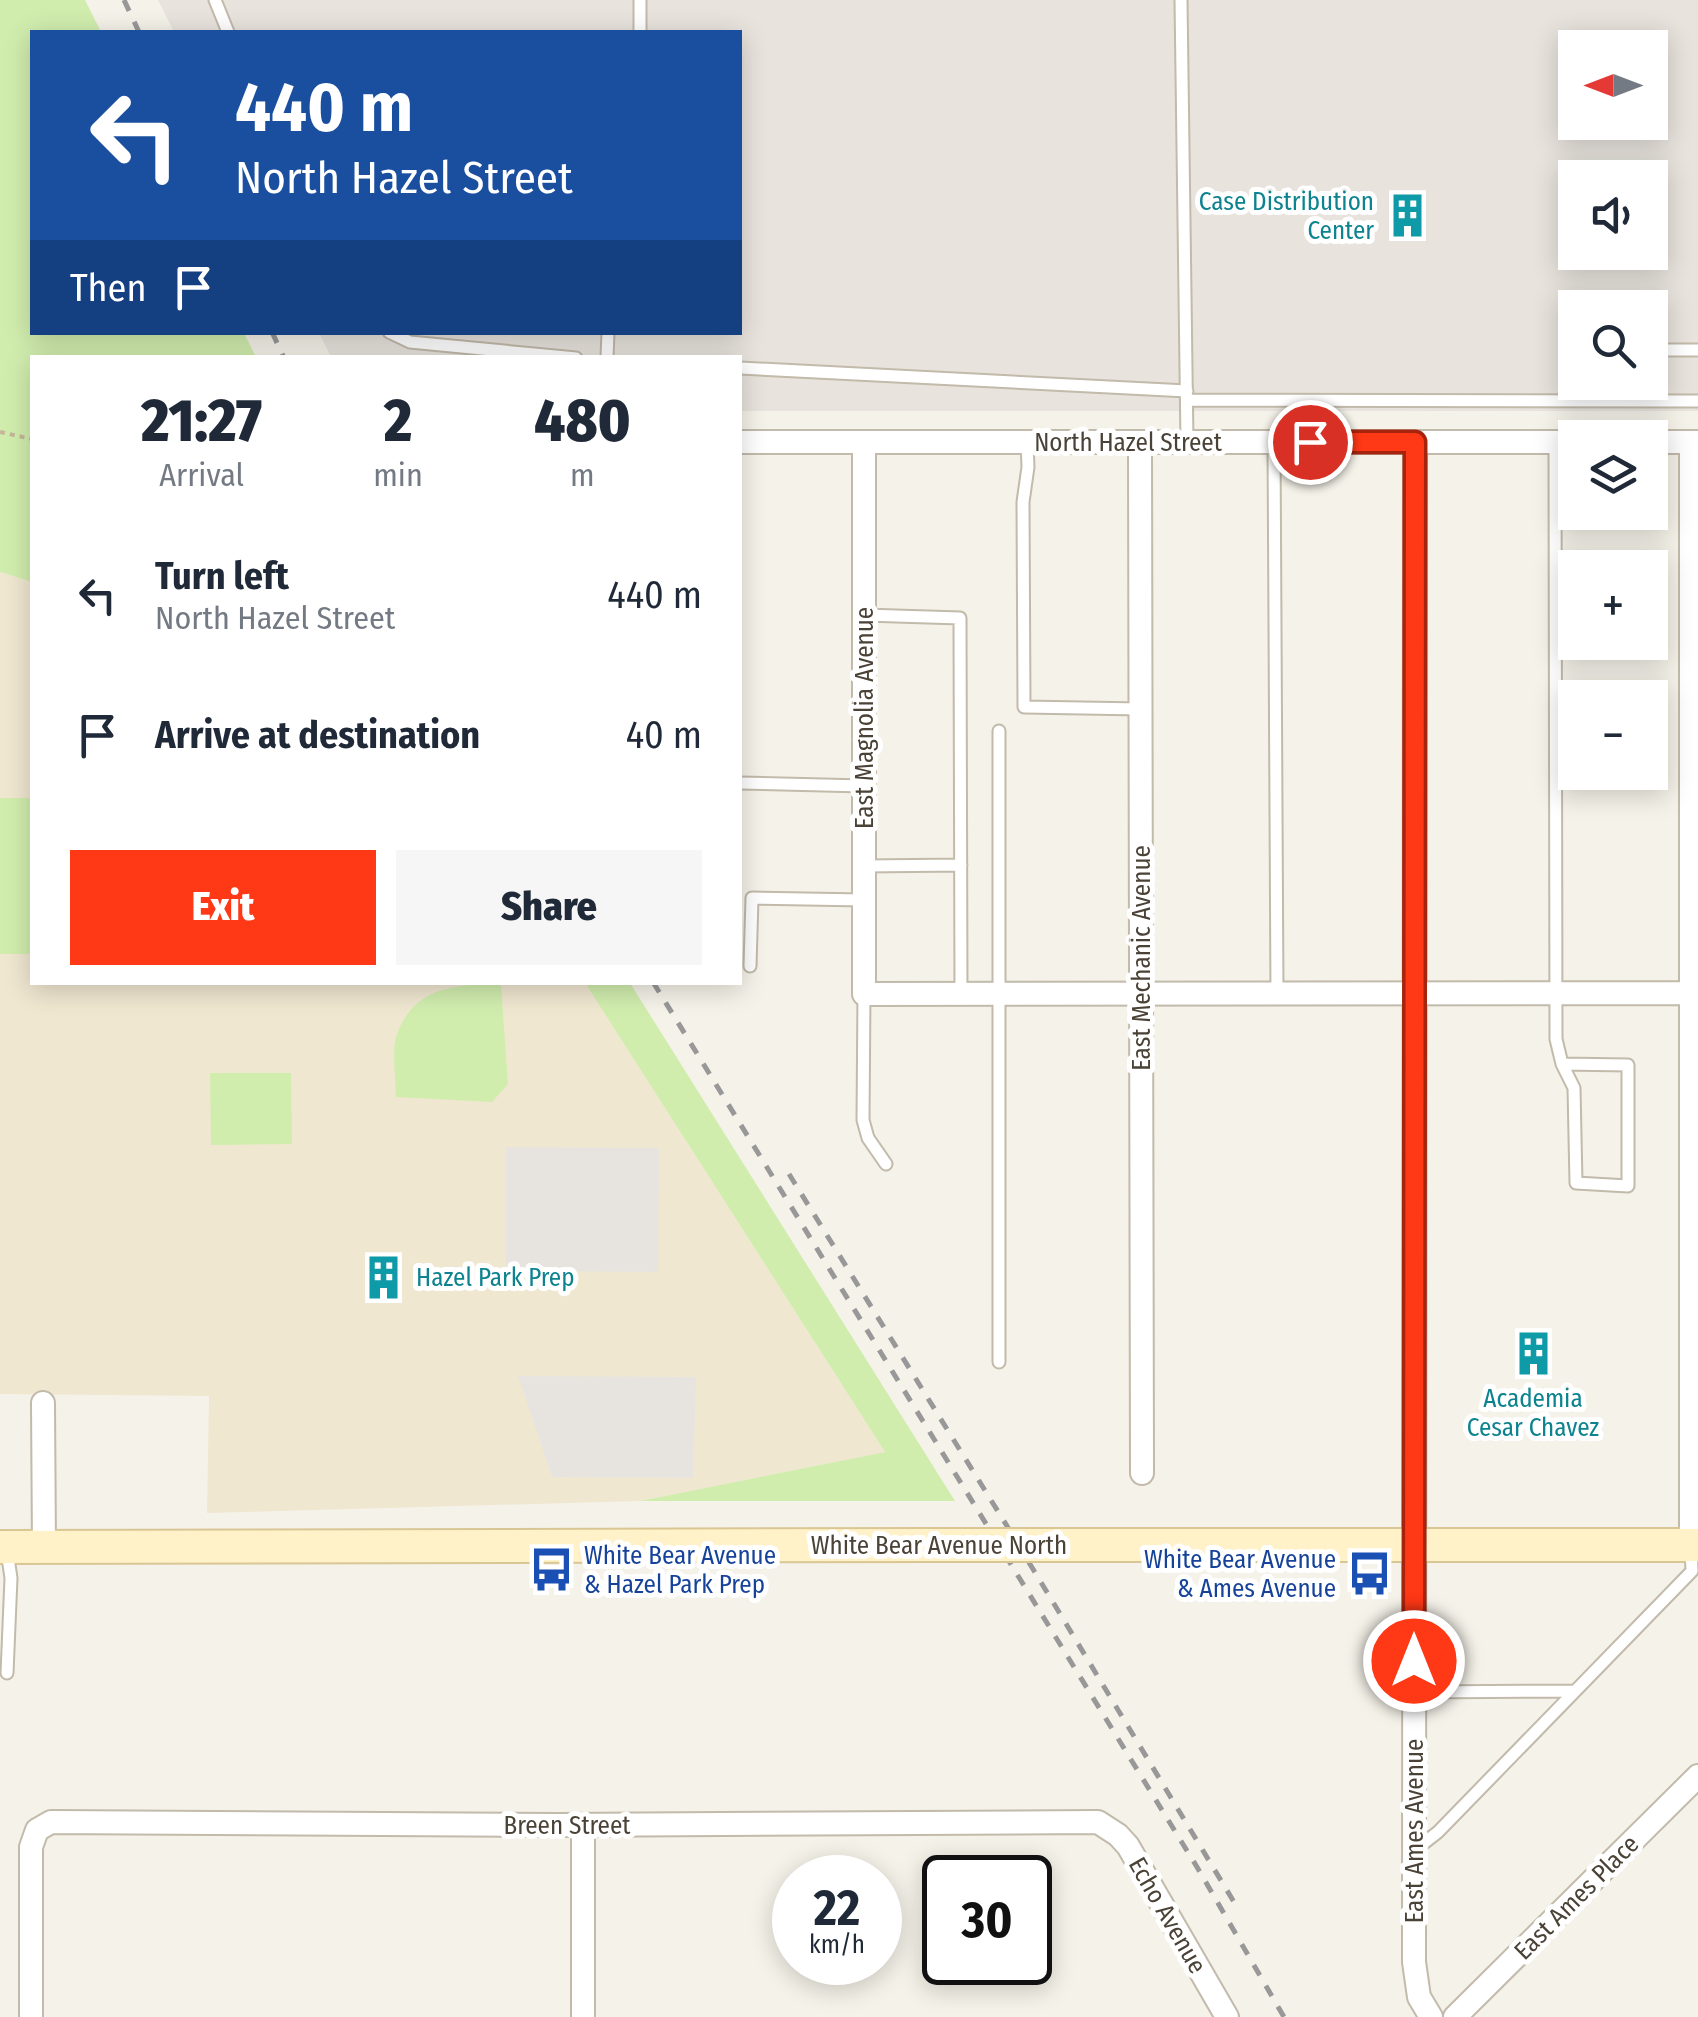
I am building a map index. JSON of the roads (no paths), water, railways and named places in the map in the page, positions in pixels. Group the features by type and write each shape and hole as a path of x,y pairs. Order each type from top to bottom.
{"main road":[{"name":"White Bear Avenue North","path":"3,1546 1695,1545"}],"street":[{"name":"North Hazel Street","path":"742,442 1558,442"},
{"name":"East Magnolia Avenue","path":"864,442 864,994"},
{"name":"East Mechanic Avenue","path":"1140,442 1142,1473"},
{"name":"East Ames Avenue","path":"1415,442 1415,1981 1431,2017"},
{"path":"1668,442 1695,442 1695,1545"},
{"path":"864,994 1695,993"},
{"path":"43,1402 44,1546"},
{"name":"East Ames Place","path":"1455,2017 1698,1776"},
{"name":"Breen Street","path":"31,2017 31,1847 37,1830 51,1822 1098,1822"},
{"name":"Echo Avenue","path":"1098,1822 1128,1846 1227,2017"},
{"path":"583,1825 583,2017"}],"lane":[{"path":"215,0 227,30"},
{"path":"640,0 640,30"},
{"path":"1182,0 1187,442"},
{"path":"395,335 410,342 545,355"},
{"path":"1668,350 1698,350"},
{"path":"742,368 1187,395 1698,402"},
{"path":"1028,442 1023,502 1024,707 1141,709"},
{"path":"1274,442 1278,994"},
{"path":"1562,1064 1628,1064 1628,1186 1576,1184 1574,1088 1562,1064 1556,1040 1564,530"},
{"path":"864,615 960,618 960,994"},
{"path":"999,731 999,1362"},
{"path":"742,783 864,786"},
{"path":"864,866 960,865"},
{"path":"750,966 752,898 864,900"},
{"path":"864,994 863,1120 868,1138 886,1164"},
{"path":"1415,1850 1438,1832 1692,1571 1695,1545"},
{"path":"3,1546 10,1578 8,1673"},
{"path":"1414,1692 1573,1691"}],"railway":[{"path":"124,0 138,30"},
{"path":"273,335 283,355"},
{"path":"655,985 1197,1867 1284,2017"},
{"path":"789,1174 1237,1907"}],"place":[{"name":"Case Distribution Center","path":"1407,215"},
{"name":"Hazel Park Prep","path":"383,1277"},
{"name":"Academia Cesar Chavez","path":"1533,1354"},
{"name":"White Bear Avenue & Hazel Park Prep","path":"551,1569"},
{"name":"White Bear Avenue & Ames Avenue","path":"1369,1573"}]}
